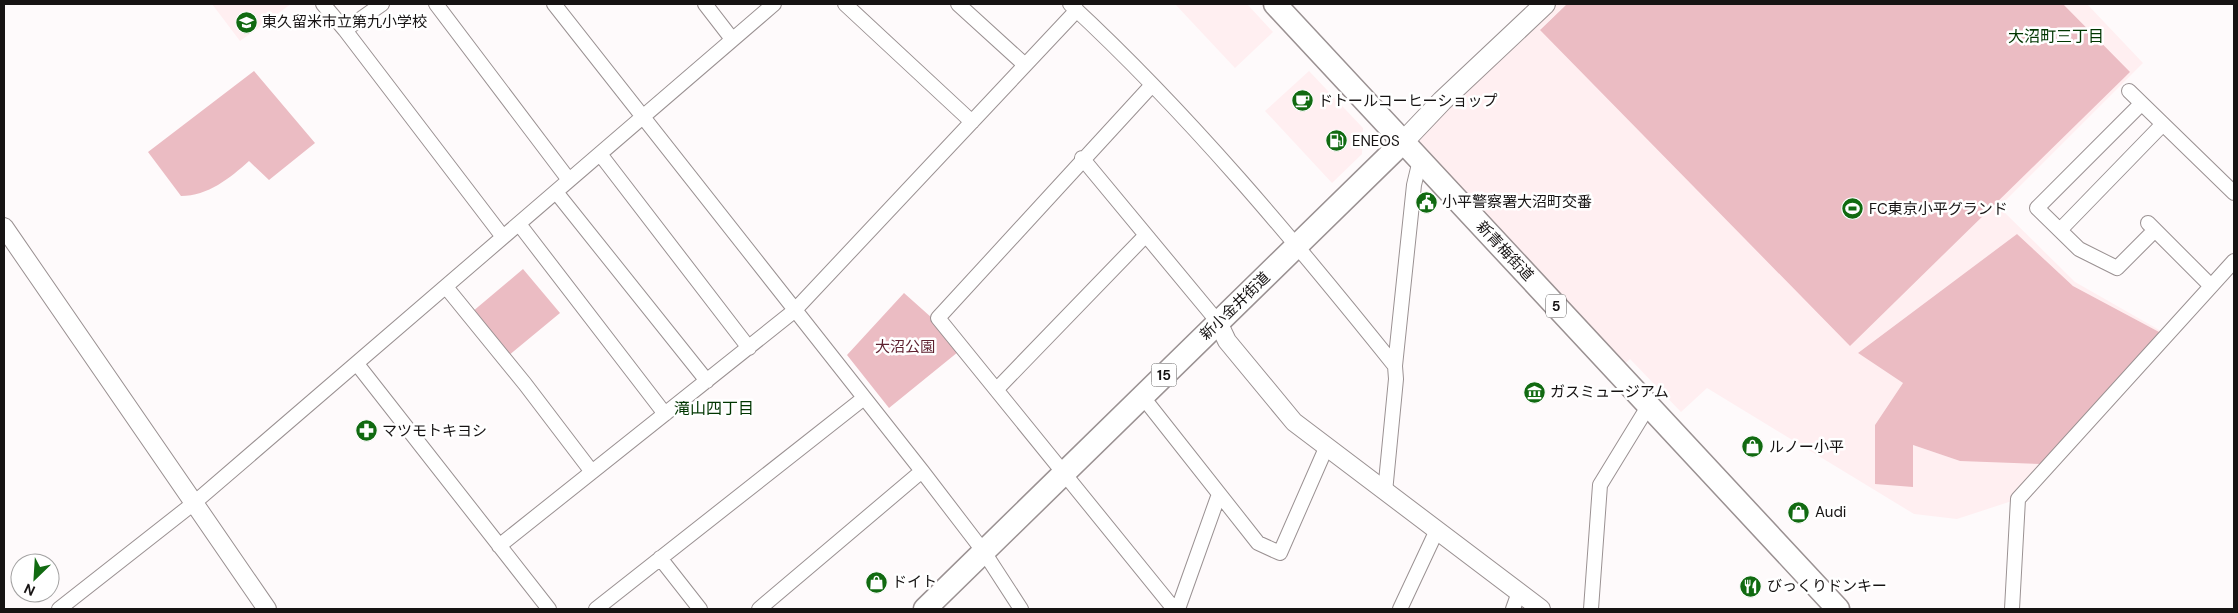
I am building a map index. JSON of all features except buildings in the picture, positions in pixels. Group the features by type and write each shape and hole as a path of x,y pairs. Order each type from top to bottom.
{"main road":[{"name":"新青梅街道","path":"1275,4 1838,609"},
{"name":"新小金井街道","path":"925,609 1403,142 1442,101 1545,4"}],"street":[{"path":"323,4 345,30 503,237"},
{"path":"345,30 382,4"},
{"path":"436,4 569,180"},
{"path":"554,4 794,311 922,471 984,552 1021,609"},
{"path":"705,4 732,39"},
{"path":"60,609 194,503 774,4"},
{"path":"845,4 972,122"},
{"path":"958,4 1025,65"},
{"path":"499,546 794,311 1025,65 1073,7 1114,44 1298,245 1394,366"},
{"path":"1152,85 1082,158 938,318 997,389 1062,474 1174,609"},
{"path":"2129,91 2234,193"},
{"path":"2141,104 2037,208 2061,229 2079,249 2117,268 2151,227 2212,286"},
{"path":"2061,229 2163,124"},
{"path":"600,154 749,348"},
{"path":"1082,158 1218,322 1227,341 1294,422 1541,609"},
{"path":"1386,492 1396,379 1394,366 1414,185 1420,160"},
{"path":"556,192 707,381"},
{"path":"519,224 665,414"},
{"path":"4,227 267,609"},
{"path":"997,389 1145,236"},
{"path":"2012,609 2018,498 2234,262"},
{"path":"446,287 525,384 592,472"},
{"path":"357,364 549,609"},
{"path":"1142,396 1258,543 1280,553 1326,448"},
{"path":"596,609 864,398"},
{"path":"1592,609 1600,485 1650,405"},
{"path":"759,609 922,471"},
{"path":"1178,609 1219,494"},
{"path":"1400,609 1437,530"},
{"path":"660,558 700,609"},
{"path":"1513,609 1519,592"}],"shaded area":[{"name":"東久留米市立第九小学校","path":"212,4 291,4 240,41"},
{"path":"1175,4 1247,4 1273,32 1235,68"},
{"path":"1545,4 1567,4 1540,29 2130,73 2063,4 2087,4 2143,63 1999,207 2075,282 2168,335 2018,499 1957,519 1914,514 1707,388 1681,412 1630,359 1617,371 1403,142","holes":["2017,234 2073,286 2161,333 1960,461 1913,445 1875,425 1903,383 1858,353"]},
{"path":"1309,71 1363,128 1362,154 1332,183 1265,111"}],"green space":[{"name":"FC東京小平グランド","path":"1567,4 2063,4 2130,72 1850,346 1540,30"},
{"path":"254,71 315,143 269,180 249,161 218,185 200,193 181,196 148,152"},
{"path":"2017,234 2073,286 2161,333 2042,464 1960,461 1913,445 1913,487 1875,484 1875,425 1903,383 1858,353"},
{"path":"523,269 560,313 508,356 472,312"},
{"name":"大沼公園","path":"904,293 932,318 932,322 958,352 889,408 847,355"}],"place":[{"name":"東久留米市立第九小学校","path":"246,22"},
{"name":"ドトールコーヒーショップ","path":"1302,101"},
{"name":"ENEOS","path":"1336,141"},
{"name":"小平警察署大沼町交番","path":"1426,202"},
{"name":"FC東京小平グランド","path":"1853,209"},
{"name":"ガスミュージアム","path":"1534,392"},
{"name":"マツモトキヨシ","path":"366,431"},
{"name":"ルノー小平","path":"1753,447"},
{"name":"Audi","path":"1799,512"},
{"name":"ドイト","path":"876,582"},
{"name":"びっくりドンキー","path":"1751,586"}],"district":[{"name":"大沼町三丁目","path":"2056,36"},
{"name":"滝山四丁目","path":"714,408"}]}
